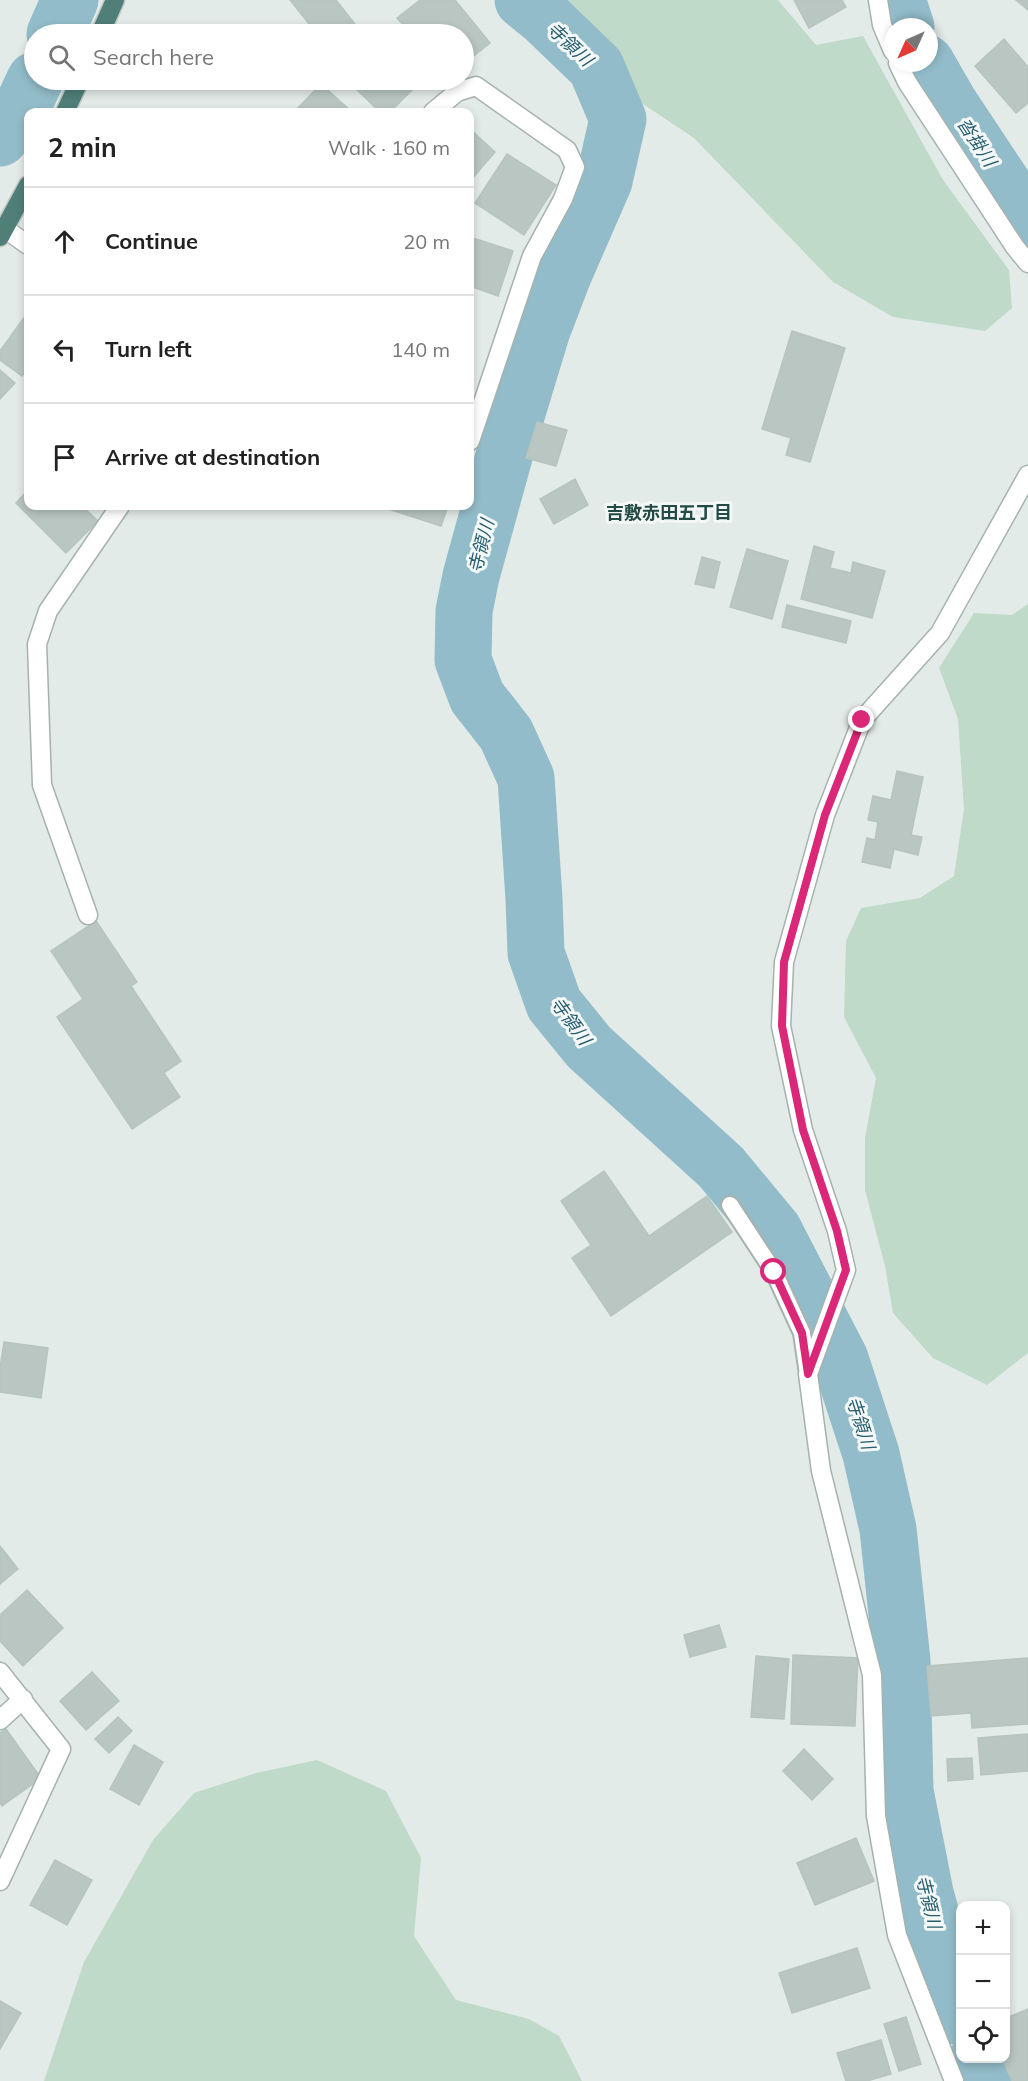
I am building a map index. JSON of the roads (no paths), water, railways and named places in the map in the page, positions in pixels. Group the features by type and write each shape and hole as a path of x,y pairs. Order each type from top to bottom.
{"highway":[{"path":"104,24 115,0"},
{"path":"67,108 75,90"},
{"path":"2,233 24,192"}],"street":[{"path":"878,0 884,30"},
{"path":"902,72 1014,247 1028,262"},
{"path":"474,87 567,150 575,167 563,199 532,256 474,429"},
{"path":"438,108 464,90"},
{"path":"2,233 24,243"},
{"path":"954,2081 897,1935 876,1816 872,1675 821,1471 811,1367 846,1270 837,1231 803,1130 784,1038 782,1026 784,962 825,815 862,720 940,633 1028,475"},
{"path":"88,915 42,785 37,644 48,611 117,510"},
{"path":"0,1672 61,1749 0,1881"},
{"path":"0,1720 23,1699"}],"lane":[{"path":"730,1205 774,1272 802,1333 811,1367"}],"waterway":[{"path":"59,24 70,0"},
{"name":"寺領川","path":"523,0 596,67 618,119 604,181 542,330 508,442 471,576 464,611 463,660 477,697 506,734 526,778 536,953 554,1004 589,1047 721,1167 774,1231 840,1359 871,1454 888,1529 902,1661 905,1791 925,1893 957,2009"},
{"name":"沓掛川","path":"897,0 903,18"},
{"name":"沓掛川","path":"931,72 949,103 1028,222"},
{"path":"0,138 21,110 30,90"},
{"name":"寺領川","path":"980,2063 988,2081"}],"district":[{"name":"吉敷赤田五丁目","path":"669,512"}]}
